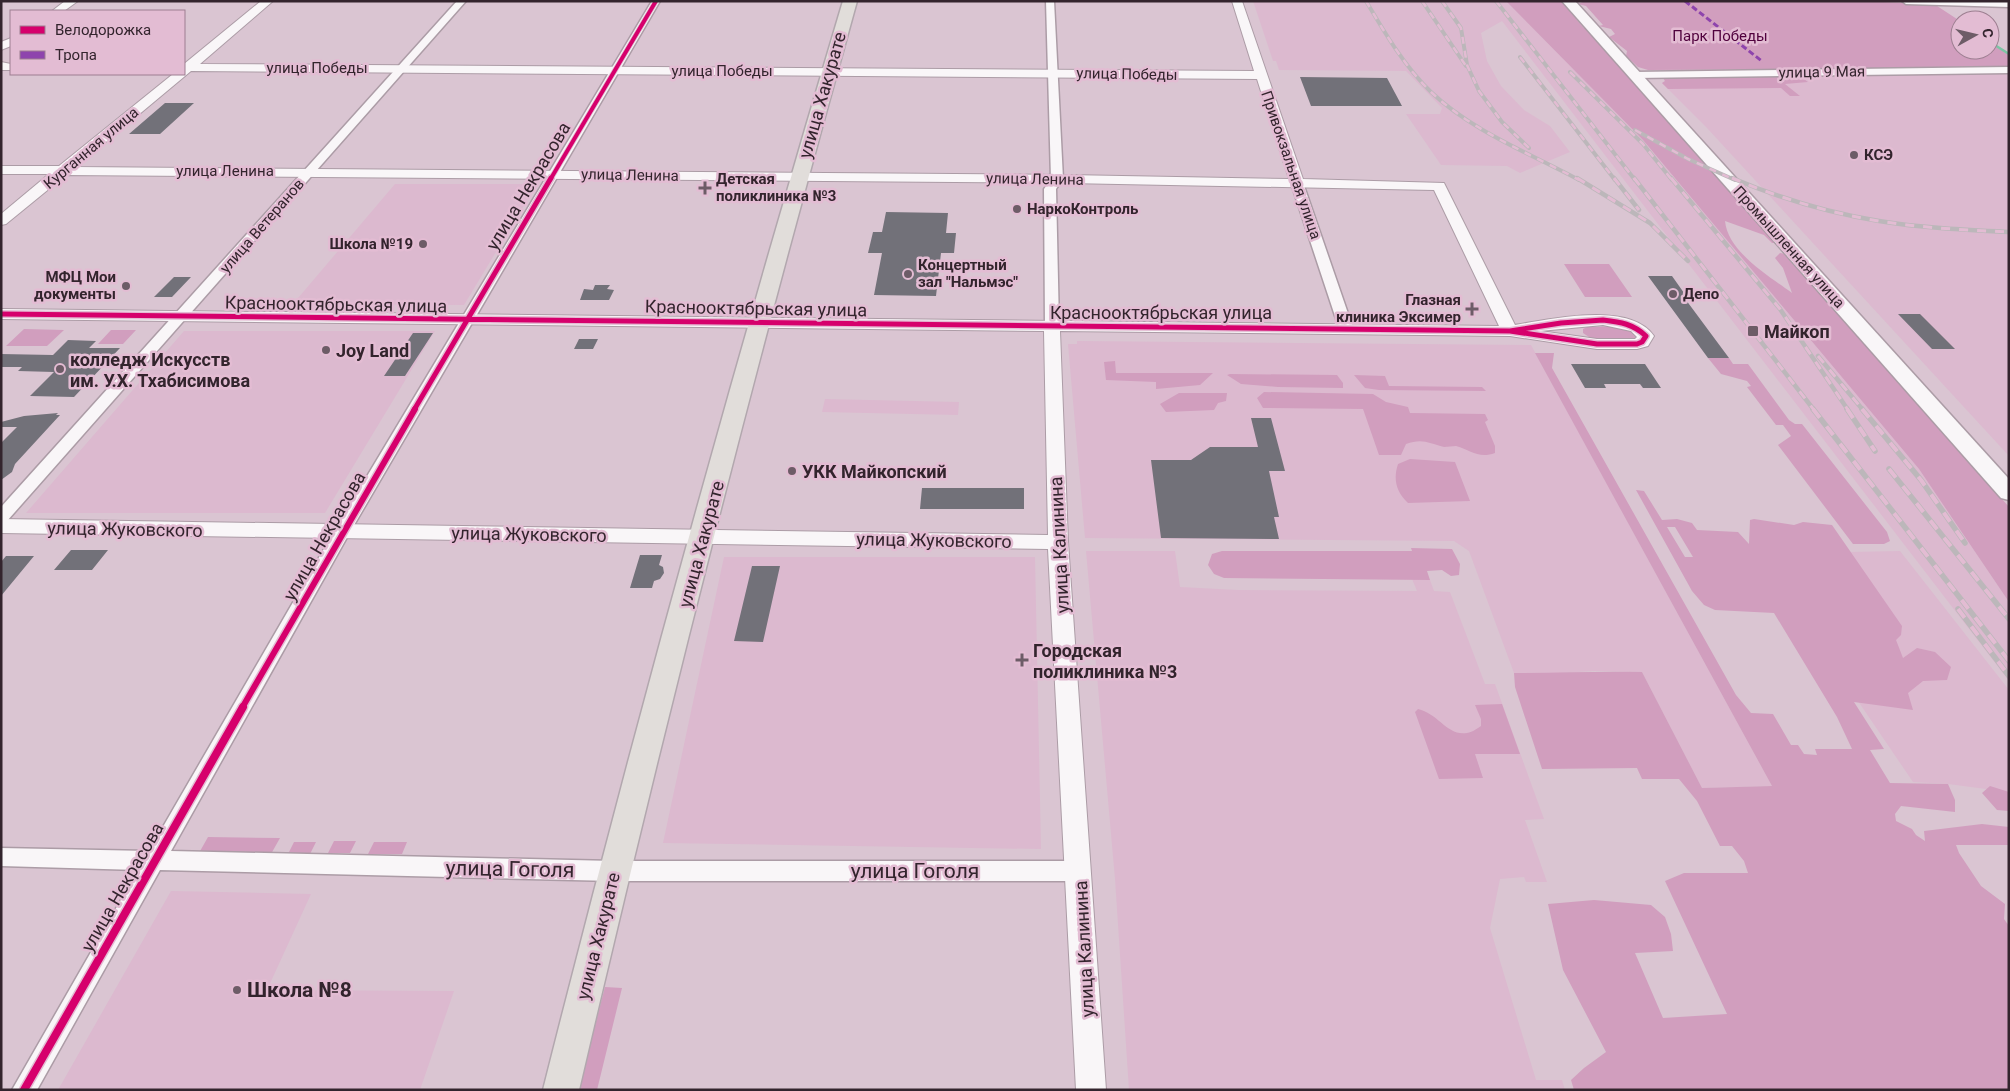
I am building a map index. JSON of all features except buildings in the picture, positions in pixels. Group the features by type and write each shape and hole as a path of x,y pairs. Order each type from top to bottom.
{"main road":[{"name":"улица Хакурате","path":"561,1090 614,871 759,324 850,1"},
{"name":"Промышленная улица","path":"1568,1 2009,493"}],"street":[{"path":"59,10 73,1"},
{"name":"Курганная улица","path":"185,69 268,1"},
{"name":"улица Ветеранов","path":"1,517 182,317 462,1"},
{"name":"улица Некрасова","path":"24,1090 342,532 656,1"},
{"name":"улица Калинина","path":"1050,1 1051,73 1057,179 1050,189 1058,542 1091,1090"},
{"name":"Привокзальная улица","path":"1237,1 1260,75 1346,328"},
{"path":"1906,1 2009,4"},
{"name":"улица Победы","path":"185,70 401,69 1260,75"},
{"name":"улица 9 Мая","path":"1635,75 2009,70"},
{"name":"Курганная улица","path":"1,221 178,75"},
{"name":"улица Ленина","path":"1,170 553,173 1438,186 1510,331"},
{"name":"Краснооктябрьская улица","path":"1,314 1510,331"},
{"path":"1578,322 1574,332 1583,340 1593,344"},
{"path":"1578,322 1628,322 1640,328 1646,336 1642,342 1637,344 1593,344 1510,331 1578,322"},
{"name":"улица Жуковского","path":"1,526 1058,542"},
{"name":"улица Гоголя","path":"1,857 614,871 1079,871"}],"shaded area":[{"path":"1253,1 1506,1 1643,140 1919,469 2009,602 2009,681 1502,21 1481,33 1487,61 1501,86 1524,110 1550,126 1570,152 1520,173 1507,166 1441,165 1406,114 1440,114 1442,108 1406,71 1279,70 1276,61 1273,61"},
{"path":"2004,73 2009,76 2009,456 1707,128 1662,83 1665,81 1663,78"},
{"name":"Школа №19","path":"395,184 537,184 464,305 293,304"},
{"path":"184,331 435,331 325,513 26,513"},
{"path":"1077,341 1531,345 1772,786 1702,788 1642,672 1514,673 1469,551 1454,541 1085,538 1068,344 1077,344"},
{"path":"825,399 959,402 958,415 822,412"},
{"path":"1086,551 1175,551 1180,587 1238,590 1417,591 1412,579 1430,580 1434,591 1450,592 1485,684 1495,684 1544,819 1525,820 1547,882 1526,882 1524,877 1500,879 1490,928 1536,1080 1562,1080 1565,1090 1129,1090 1115,879"},
{"path":"1900,551 2009,690 2009,792 1948,784 1913,782 1771,573 1849,552"},
{"path":"724,557 1035,557 1041,849 663,843"},
{"name":"Школа №8","path":"171,891 311,894 267,990 454,991 420,1090 58,1090"}],"green space":[{"path":"1506,1 1563,1 1579,18 1576,19 1584,28 1588,28 1777,243 1772,243 1764,235 1725,221 1728,232 1741,253 1761,271 1792,293 1783,268 1775,258 1780,253 1786,254 2009,507 2009,602 1919,469 1643,140"},
{"name":"Парк Победы","path":"1585,1 1858,1 1934,4 1950,14 1950,60 2000,60 2000,49 2009,55 2009,68 1648,70 1638,67 1626,56 1627,51 1609,37 1615,34 1611,29 1599,26 1603,25 1586,6 1578,4"},
{"path":"1800,76 1808,82 1785,84 1800,96 1790,96 1781,88 1668,89 1662,83 1665,81 1663,78"},
{"path":"1564,264 1609,264 1632,297 1585,297"},
{"path":"1587,327 1621,327 1637,336 1634,339 1592,339 1583,333 1583,329"},
{"path":"24,329 64,330 47,346 6,346"},
{"path":"111,330 136,330 123,344 98,344"},
{"path":"1535,353 1554,353 1552,368 1736,695 1751,713 1773,714 1791,745 1798,745 1804,754 1817,755 1815,749 1852,749 1837,717 1774,613 1715,610 1704,605 1692,591 1636,490 1644,491 1662,520 1677,519 1692,523 1697,530 1738,532 1749,544 1750,520 1754,519 1794,525 1803,522 1832,525 1902,626 1901,635 1896,640 1903,658 1917,648 1935,652 1951,667 1947,680 1923,681 1908,693 1913,710 1854,702 1884,749 1870,750 1890,783 1948,784 1955,800 1955,812 1901,806 1895,814 1896,821 1912,829 1916,835 1925,841 1924,831 1982,824 2009,827 2009,845 1956,845 1959,853 1981,886 2005,904 2004,919 2009,926 2009,1090 1574,1090 1571,1080 1606,1052 1563,970 1548,904 1594,900 1651,905 1665,917 1671,934 1673,951 1635,953 1663,1018 1727,1014 1665,881 1684,873 1748,873 1744,861 1732,846 1720,846 1697,801 1679,779 1642,779 1637,768 1542,769 1515,687 1514,673 1642,672 1702,788 1772,786","holes":["1667,527 1675,527 1693,557 1685,557"]},
{"path":"1708,358 1729,358 1733,364 1748,364 1789,420 1795,424 1802,424 1887,532 1890,541 1884,544 1853,544 1778,445 1791,436 1783,425 1776,425 1747,387 1751,386 1747,381 1721,374"},
{"path":"1115,361 1116,373 1213,373 1200,385 1156,389 1156,382 1106,380 1104,362"},
{"path":"1227,375 1337,375 1343,383 1343,388 1278,387 1241,384"},
{"path":"1354,375 1385,376 1389,386 1482,387 1486,391 1379,390 1365,388"},
{"path":"1264,392 1373,394 1386,402 1408,407 1410,413 1485,414 1488,420 1485,422 1495,446 1495,453 1484,455 1456,446 1444,447 1421,441 1406,444 1401,455 1379,455 1363,409 1263,408 1257,398"},
{"path":"1179,393 1227,393 1226,401 1218,403 1214,410 1166,412 1160,404"},
{"path":"1410,459 1455,462 1470,501 1408,503 1398,490 1396,475 1398,464"},
{"path":"1411,548 1452,549 1460,564 1459,575 1451,576 1442,570 1427,571 1430,580 1224,578 1214,574 1208,565 1212,554 1222,551 1412,551"},
{"path":"1502,704 1520,754 1475,754 1483,778 1439,779 1415,712 1418,709 1426,712 1448,728 1462,733 1471,732 1481,726 1481,719 1475,705"},
{"path":"1990,786 2009,792 2009,811 1997,810 1982,793"},
{"path":"208,837 280,838 271,854 199,853"},
{"path":"334,841 356,841 350,853 328,853"},
{"path":"294,842 316,842 310,854 288,854"},
{"path":"374,842 407,842 402,854 368,854"},
{"path":"605,987 622,988 597,1090 578,1090"}],"waterway":[{"path":"2000,48 2009,54"}],"railway":[{"path":"1366,1 1412,71 1447,106 1483,130 1579,180"},
{"path":"1422,1 1466,66"},
{"path":"1442,1 1461,28 1467,65 1479,91 1502,122 1529,148"},
{"path":"1496,1 1635,180"},
{"path":"1520,57 1615,180"},
{"path":"1570,72 1643,144 1672,180"},
{"path":"1635,130 1688,159 1735,180"},
{"path":"1577,178 1650,223 1688,261"},
{"path":"1614,178 1639,210"},
{"path":"1634,178 1814,410"},
{"path":"1671,178 1780,309 1848,410"},
{"path":"1732,178 1804,204 1860,218 1928,227 2009,232"},
{"path":"1818,356 1863,410"},
{"path":"1813,409 2009,661"},
{"path":"1847,409 1875,451"},
{"path":"1862,409 1921,480 1965,543"},
{"path":"1889,469 2009,619"},
{"path":"1958,609 2009,676"}],"marked path":[{"path":"1685,1 1763,62"}],"cycle path":[{"path":"24,1090 342,532 656,1"},
{"path":"1,314 1510,331 1597,344 1637,344 1642,342 1646,336 1637,327 1622,322 1603,320 1561,323 1510,331"}],"place":[{"name":"КСЭ","path":"1854,155"},
{"name":"Детская поликлиника №3","path":"705,188"},
{"name":"НаркоКонтроль","path":"1017,209"},
{"name":"Школа №19","path":"423,244"},
{"name":"Концертный зал \"Нальмэс\"","path":"908,274"},
{"name":"МФЦ Мои документы","path":"126,286"},
{"name":"Депо","path":"1673,294"},
{"name":"Глазная клиника Эксимер","path":"1472,309"},
{"name":"Майкоп","path":"1753,331"},
{"name":"Joy Land","path":"326,350"},
{"name":"колледж Искусств им. У.Х. Тхабисимова","path":"60,369"},
{"name":"УКК Майкопский","path":"792,471"},
{"name":"Городская поликлиника №3","path":"1022,660"},
{"name":"Школа №8","path":"237,990"}]}
